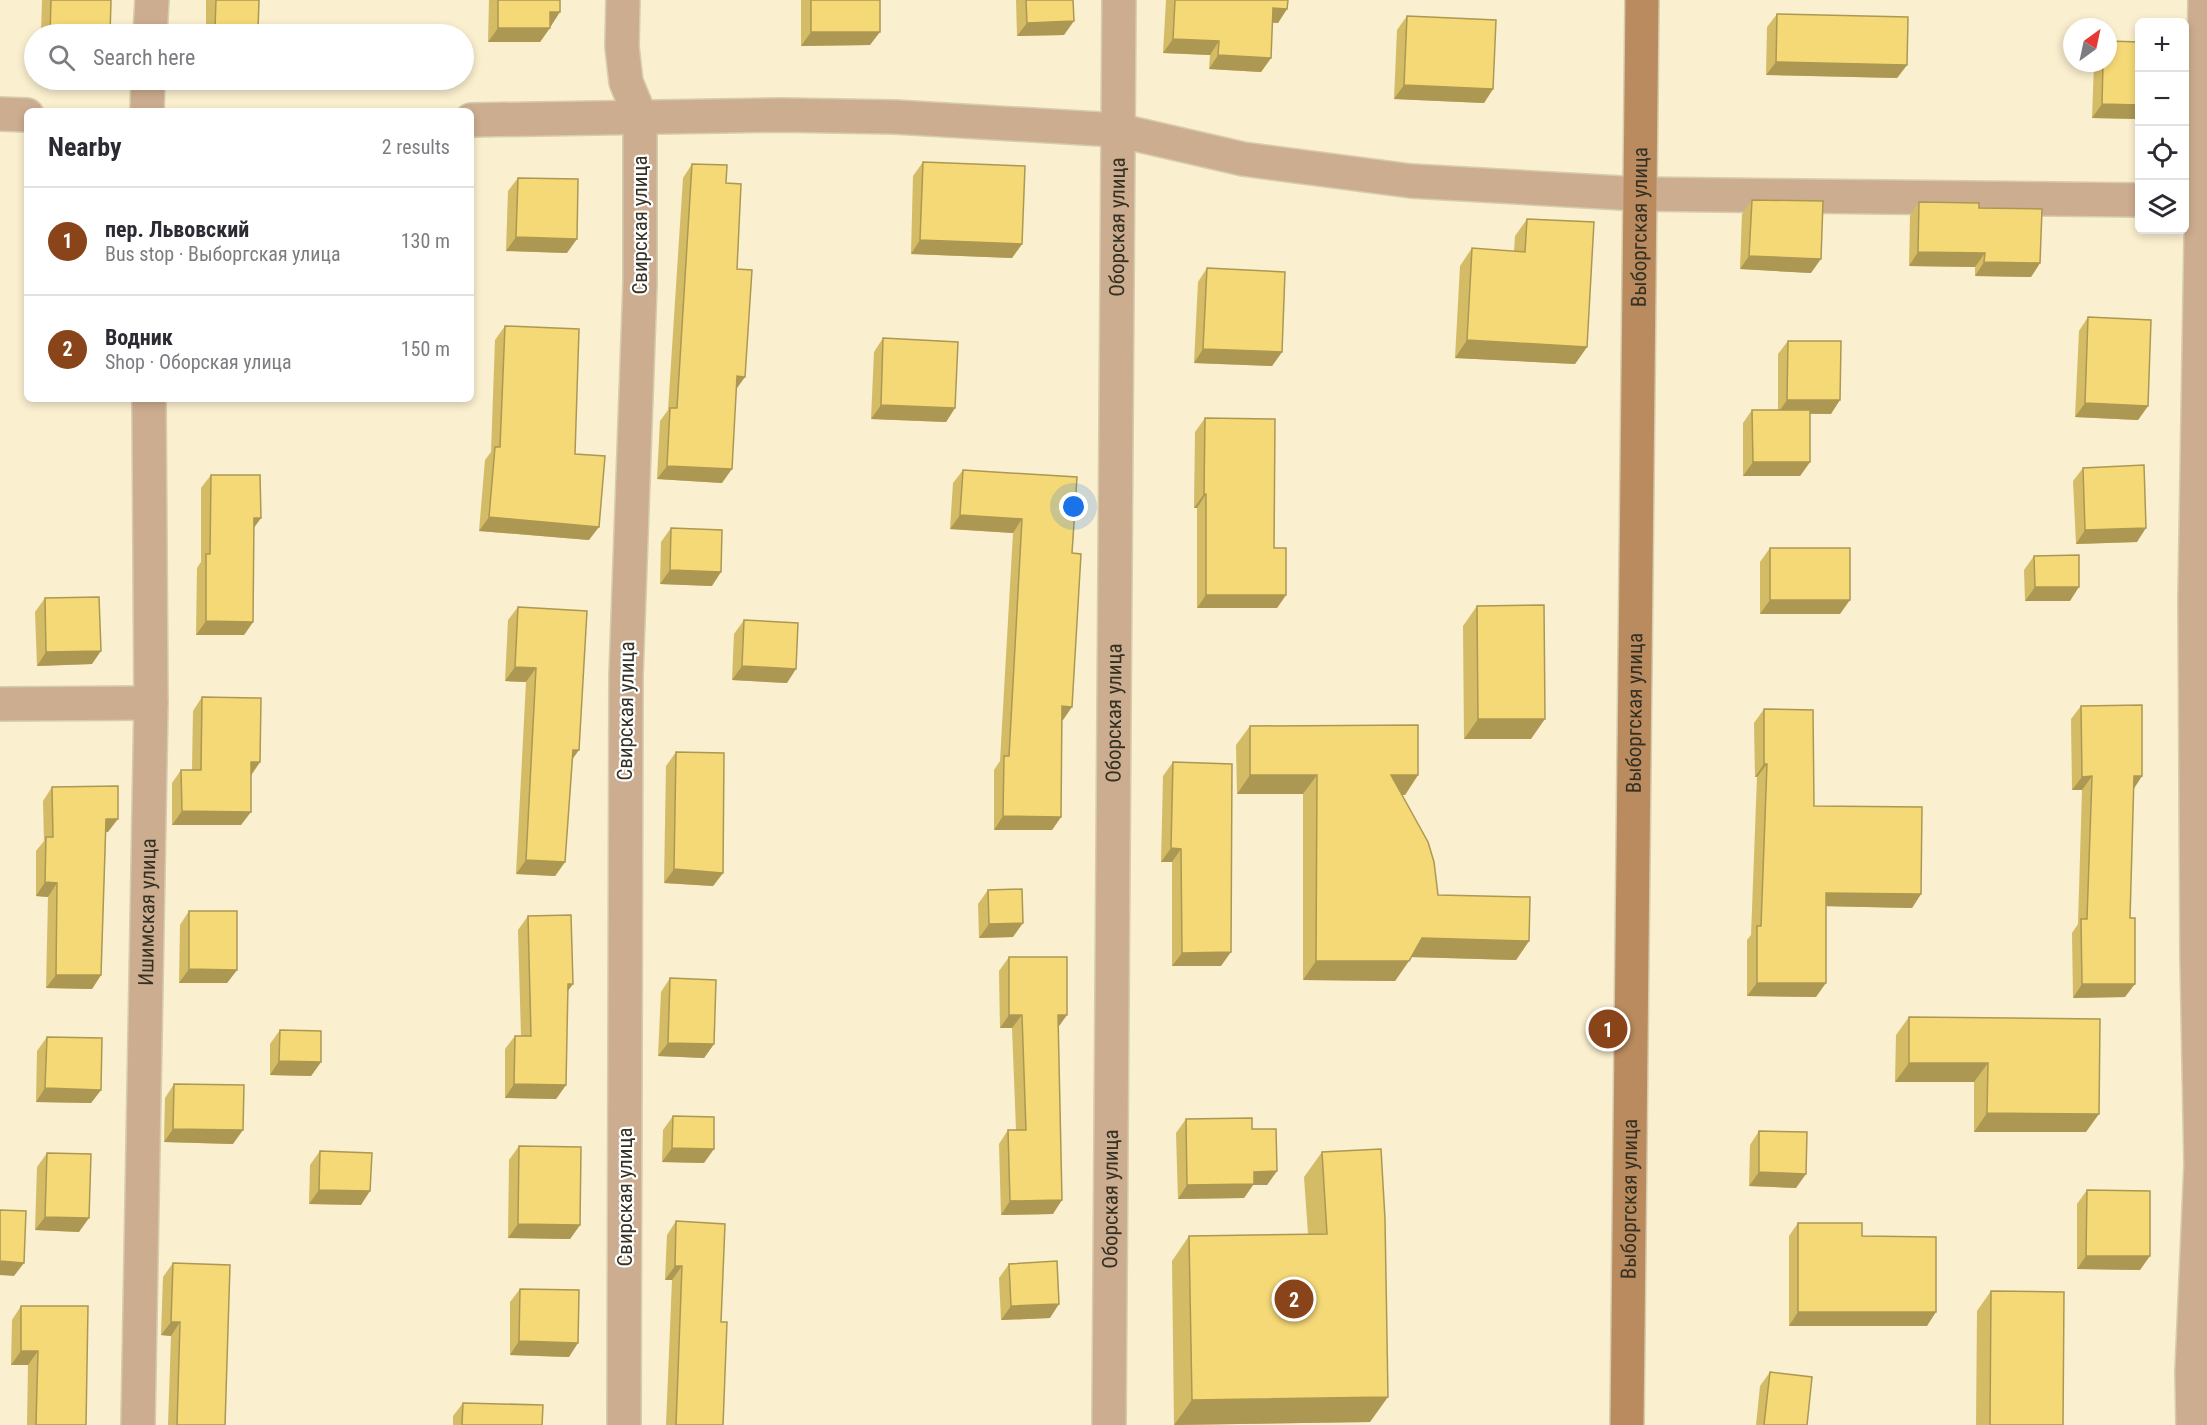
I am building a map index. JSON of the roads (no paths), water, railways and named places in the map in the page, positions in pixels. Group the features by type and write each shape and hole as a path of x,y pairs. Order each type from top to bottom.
{"street":[{"path":"151,24 152,0"},
{"name":"Свирская улица","path":"623,0 622,47 626,81 640,116 640,284 626,676 624,1425"},
{"name":"Оборская улица","path":"1109,1425 1119,0"},
{"name":"Выборгская улица","path":"1627,1425 1642,0"},
{"path":"2193,1425 2192,1372 2199,1272 2201,1164 2196,957 2192,200 2205,0"},
{"path":"147,108 148,90"},
{"path":"0,114 24,115"},
{"path":"474,120 640,116 895,117 1117,130 1243,159 1411,181 1639,194 2135,200"},
{"name":"Ишимская улица","path":"138,1425 151,703 149,402"},
{"path":"0,704 151,703"}],"place":[{"name":"пер. Львовский","path":"1608,1029"},
{"name":"Водник","path":"1294,1299"}]}
